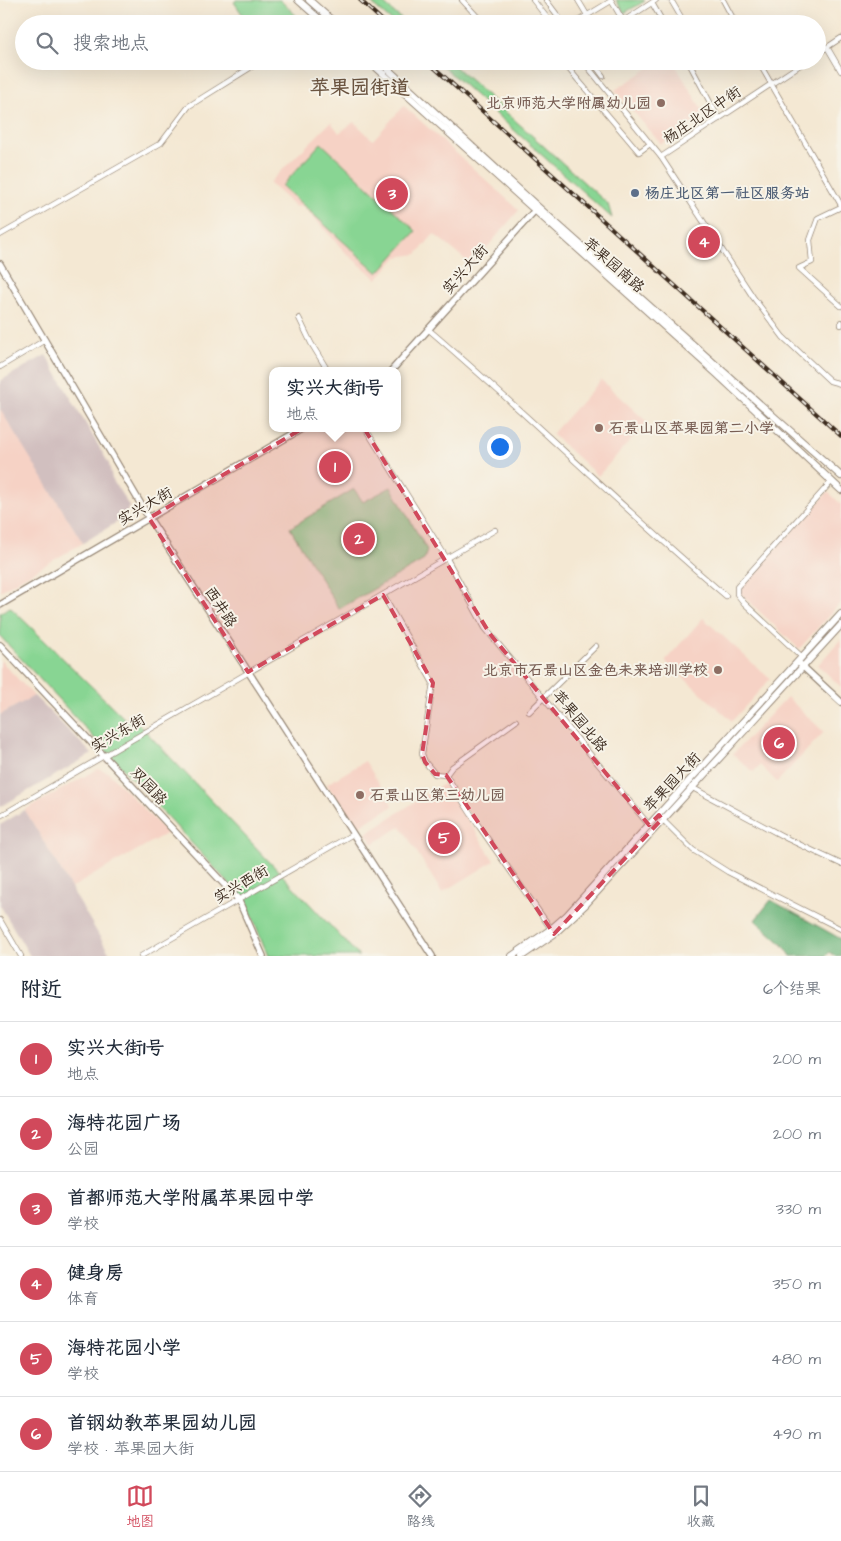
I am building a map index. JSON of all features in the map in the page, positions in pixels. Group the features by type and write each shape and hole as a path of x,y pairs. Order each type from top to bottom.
{"main road":[{"path":"298,0 314,15"},
{"path":"309,0 326,15"},
{"name":"苹果园南路","path":"379,70 841,476"},
{"name":"苹果园南路","path":"389,70 536,209 841,490"},
{"name":"苹果园大街","path":"522,956 586,904 661,817 801,662 841,614"},
{"name":"苹果园大街","path":"801,662 841,625"},
{"name":"苹果园大街","path":"512,956 553,932 649,825 661,817"}],"street":[{"path":"462,0 476,15"},
{"path":"533,0 545,15"},
{"path":"546,0 557,15"},
{"path":"578,0 587,15 611,1 619,15"},
{"path":"671,0 680,15"},
{"path":"722,0 731,15"},
{"path":"635,15 654,2 660,15"},
{"path":"841,38 827,47 841,71"},
{"path":"0,235 161,143 189,106 247,70"},
{"path":"570,70 639,152 650,144"},
{"path":"590,70 661,157 753,297 782,336 830,381 841,384"},
{"path":"599,70 603,76"},
{"path":"693,70 719,119"},
{"path":"763,70 841,206 818,218 810,240 812,262 799,268 841,306"},
{"name":"杨庄北区中街","path":"661,157 792,70"},
{"name":"实兴大街","path":"395,367 536,209"},
{"name":"西井路","path":"0,264 149,518 432,956"},
{"path":"299,318 326,367"},
{"path":"428,330 479,371 656,536 726,596"},
{"path":"0,367 45,340"},
{"name":"实兴大街","path":"0,605 296,432"},
{"name":"苹果园北路","path":"367,432 446,558 490,634 649,825"},
{"path":"832,481 737,587 737,594 841,702"},
{"name":"实兴东街","path":"0,816 495,530"},
{"path":"383,595 433,683 422,754 425,762 435,774 446,775"},
{"name":"双园路","path":"0,645 238,900 263,956"},
{"path":"529,712 596,646"},
{"path":"446,775 452,767 516,721"},
{"path":"446,775 478,825 553,932"},
{"path":"689,786 788,840 841,864"},
{"path":"661,817 693,850 714,863 841,928"},
{"name":"实兴西街","path":"141,956 353,834"},
{"path":"0,920 21,956"}],"highlighted area":[{"path":"348,402 490,634 649,825 659,815 662,819 554,934 446,775 435,774 425,762 422,754 433,683 383,595 248,672 149,518"}],"shaded area":[{"name":"北京师范大学附属幼儿园","path":"646,70 678,70 705,115 661,144 615,90"},
{"path":"404,106 519,210 472,265 434,234 417,254 397,257 377,279 347,254 302,205 296,207 269,183 331,122 339,133 354,122 373,140"},
{"path":"46,355 109,464 112,479 129,506 125,517 83,543 0,409 0,381"},
{"name":"石景山区苹果园第二小学","path":"601,380 647,422 598,476 552,434"},
{"path":"0,406 83,543 0,591"},
{"path":"828,492 841,504 841,602 799,649 740,593 739,589"},
{"name":"北京市石景山区金色未来培训学校","path":"703,618 770,679 732,721 665,661"},
{"path":"841,639 841,687 818,665"},
{"path":"0,660 34,696 0,715"},
{"path":"34,696 92,754 0,807 0,715"},
{"path":"787,697 824,732 777,782 760,765 753,772 733,754"},
{"name":"石景山区第三幼儿园","path":"365,761 393,806 354,829 327,784"},
{"path":"98,769 108,772 167,833 71,888 25,810"},
{"path":"445,783 494,861 442,893 401,826 373,844 366,833"},
{"path":"25,810 111,956 30,956 0,905 0,825"}],"green space":[{"path":"237,0 280,0 296,15 243,15 234,2"},
{"path":"368,0 380,0 397,15 385,15"},
{"path":"616,0 644,0 645,1 624,13"},
{"path":"447,70 459,70 608,204 612,218"},
{"path":"321,143 416,231 378,273 282,186"},
{"path":"391,487 427,550 424,560 339,609 290,528 354,489 363,502"},
{"path":"10,607 126,720 133,718 359,956 268,956 247,903 0,636 0,613"},
{"path":"771,900 841,939 841,956 835,956 830,952 826,956 791,956 784,946 755,920"}],"railway":[{"path":"360,0 376,15"},
{"path":"437,70 841,436"}],"place":[{"name":"北京师范大学附属幼儿园","path":"661,103"},
{"name":"杨庄北区第一社区服务站","path":"635,193"},
{"name":"首都师范大学附属苹果园中学","path":"392,194"},
{"name":"健身房","path":"704,242"},
{"name":"石景山区苹果园第二小学","path":"599,428"},
{"name":"实兴大街1号","path":"335,467"},
{"name":"海特花园广场","path":"359,539"},
{"name":"北京市石景山区金色未来培训学校","path":"718,670"},
{"name":"首钢幼教苹果园幼儿园","path":"779,743"},
{"name":"石景山区第三幼儿园","path":"360,795"},
{"name":"海特花园小学","path":"444,838"}],"district":[{"name":"苹果园街道","path":"360,87"}]}
